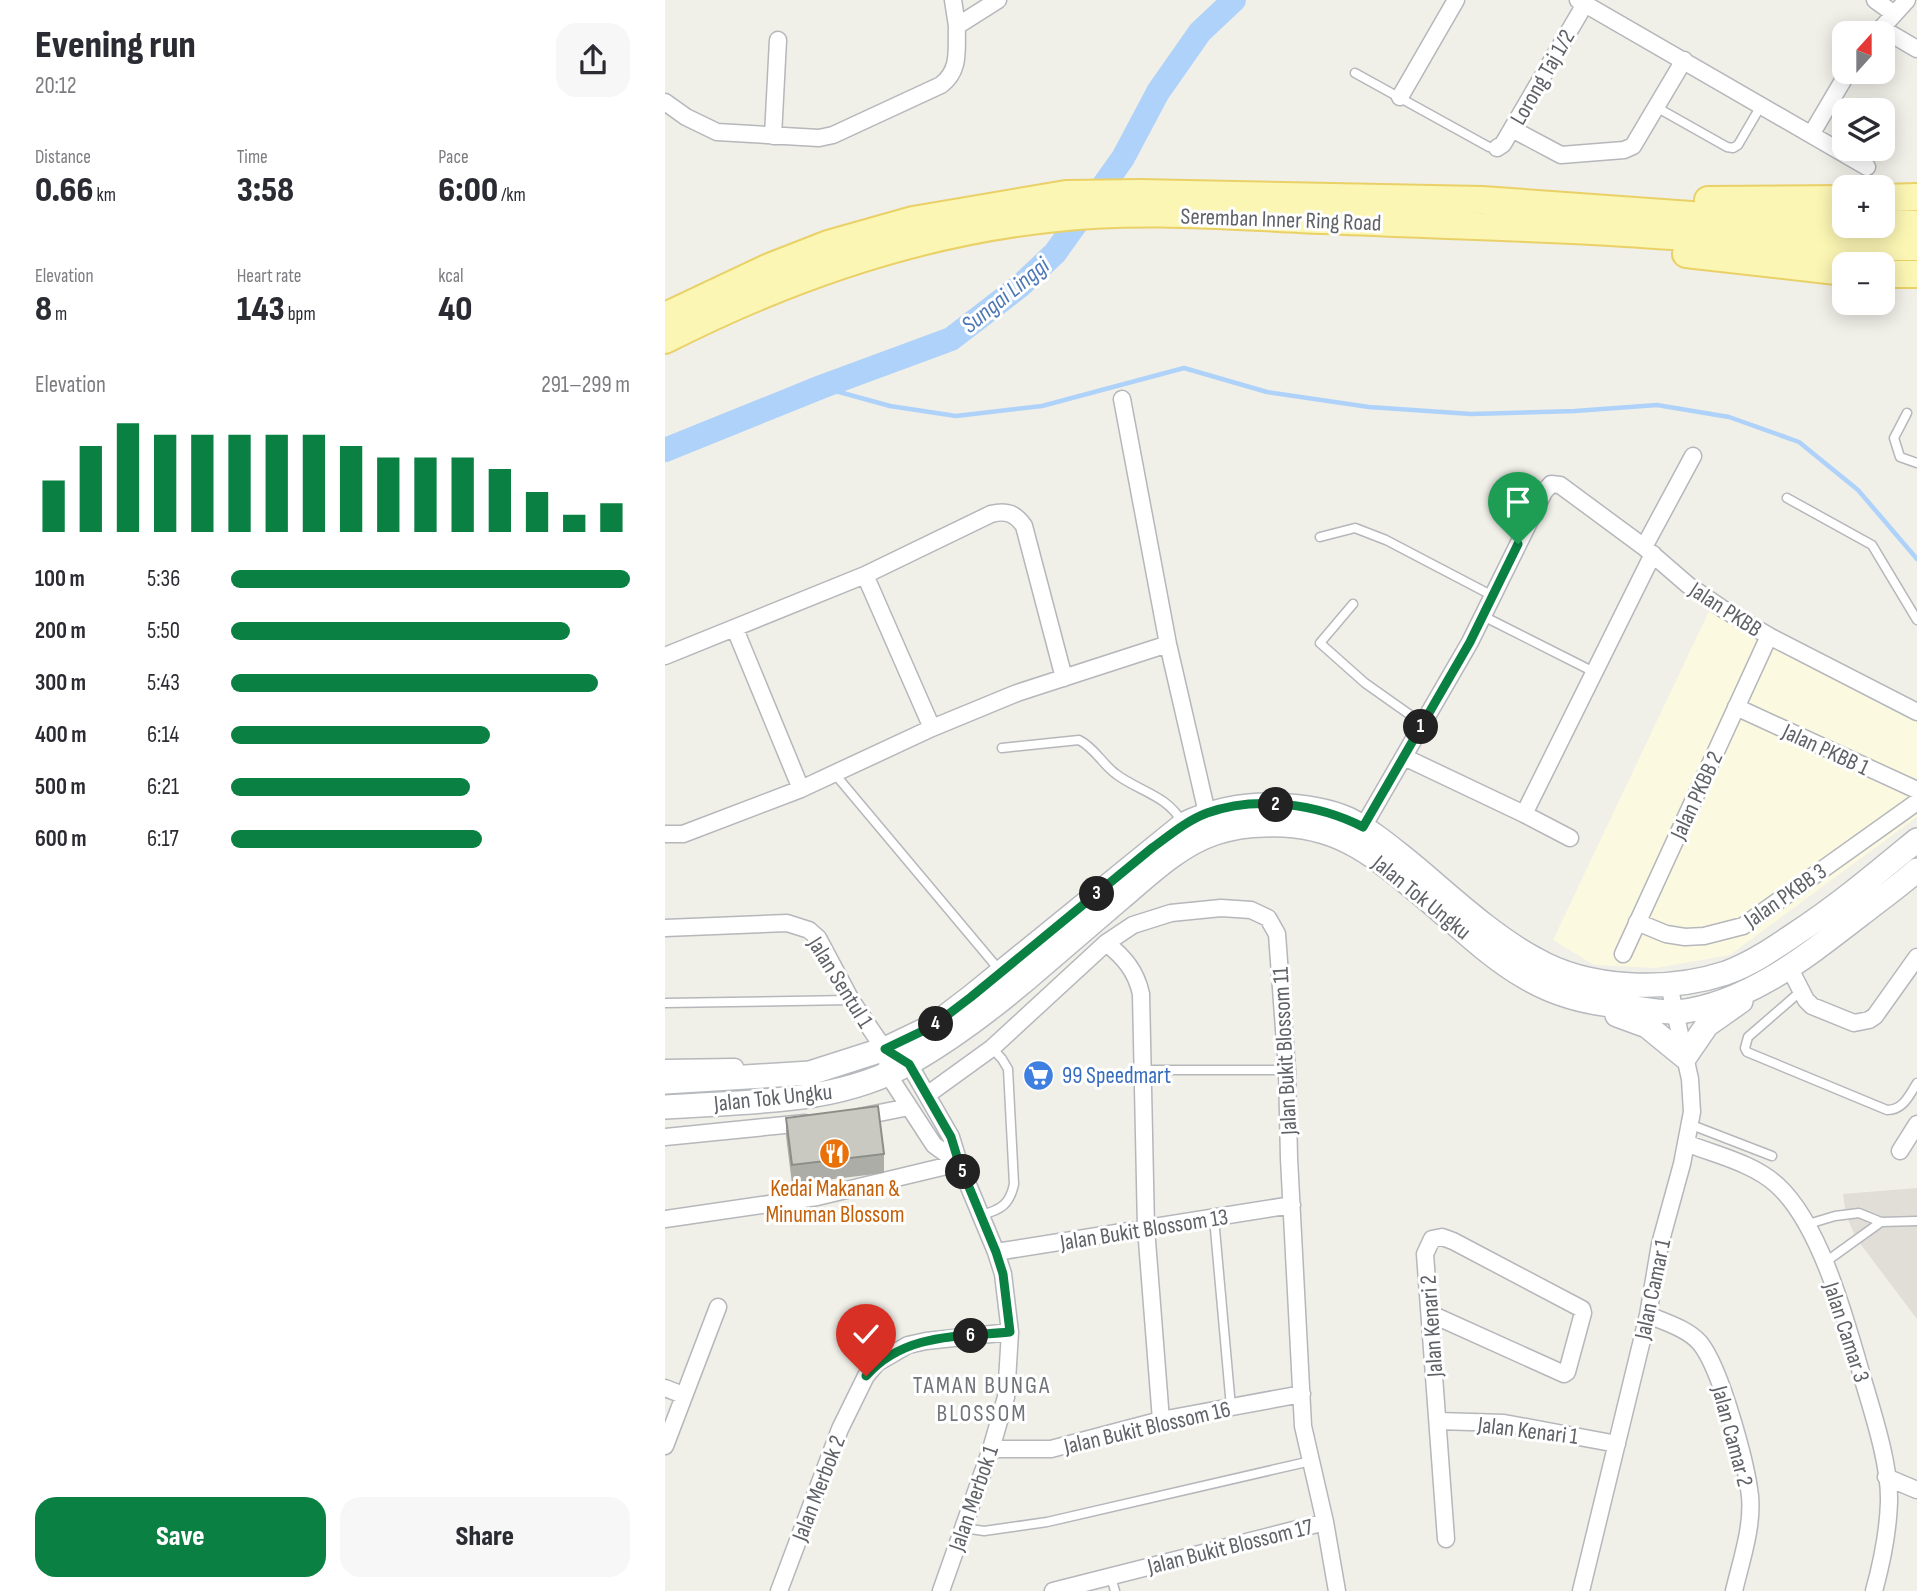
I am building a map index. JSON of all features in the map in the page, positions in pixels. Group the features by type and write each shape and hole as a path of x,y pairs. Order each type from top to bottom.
{"main road":[{"name":"Seremban Inner Ring Road","path":"665,316 769,267 828,244 913,220 1066,194 1139,203 1469,226 1768,243 1917,247"},
{"path":"1895,198 1917,197"},
{"path":"1482,200 1832,198"},
{"name":"Seremban Inner Ring Road","path":"665,340 708,318 854,260 927,241 1139,203 1482,200 1761,220 1832,222"},
{"path":"1895,223 1917,224"},
{"path":"1469,226 1832,270"},
{"path":"1895,274 1917,274"},
{"name":"Jalan Tok Ungku","path":"665,1082 810,1073 880,1043 933,1026 1184,824 1207,813 1241,806 1294,806 1323,810 1363,827 1508,942 1535,960 1563,973 1595,980 1669,985 1727,972 1759,958 1831,910 1917,840"},
{"name":"Jalan Tok Ungku","path":"665,1107 811,1096 852,1087 909,1064 1040,968 1157,867 1189,845 1212,834 1240,827 1288,824 1313,828 1355,844 1387,866 1499,960 1526,978 1588,1003 1676,1012 1715,1003 1751,988 1789,967 1917,870"},
{"path":"1588,1003 1597,1010 1647,1026 1685,1057 1707,1025 1747,997 1751,988"}],"street":[{"path":"665,102 686,117 717,132 819,138 833,135 941,85 951,77 955,66 957,26 953,0"},
{"path":"957,26 998,0"},
{"path":"1400,97 1456,0"},
{"path":"1875,0 1893,13"},
{"path":"1887,21 1906,0"},
{"path":"1582,2 1867,167"},
{"name":"Lorong Taj 1/2","path":"1497,148 1503,144 1512,129 1582,2"},
{"path":"1895,39 1917,49"},
{"path":"773,136 778,40"},
{"path":"1512,129 1561,155 1613,153 1633,146 1684,60"},
{"path":"1812,133 1841,84"},
{"path":"1122,399 1168,644 1207,813"},
{"path":"1524,814 1594,672 1693,456"},
{"name":"Jalan PKBB","path":"1493,596 1544,492 1551,484 1560,485 1648,551 1688,585 1769,636 1917,712"},
{"path":"665,656 865,575 1001,511 1018,518 1024,526 1064,678"},
{"path":"865,575 932,728"},
{"path":"1363,827 1493,596"},
{"path":"735,629 801,789"},
{"name":"Jalan PKBB 2","path":"1622,954 1769,636"},
{"path":"665,834 683,834 801,789 932,728 1017,693 1168,644"},
{"name":"Jalan PKBB 1","path":"1736,707 1917,790"},
{"path":"1404,757 1570,838"},
{"name":"Jalan PKBB 3","path":"1637,922 1666,934 1685,937 1704,936 1743,926 1917,802"},
{"name":"Jalan Bukit Blossom 11","path":"927,1095 992,1048 1106,943 1133,925 1171,913 1221,908 1251,910 1268,918 1277,934 1287,1070 1303,1426 1325,1522 1336,1591"},
{"name":"Jalan Sentul 1","path":"665,928 774,923 797,925 809,930 818,938 851,1000 880,1043"},
{"path":"1106,943 1129,965 1141,994 1146,1228 1161,1420"},
{"path":"1789,967 1806,1000 1812,1006 1854,1023 1875,1016 1917,957"},
{"name":"Jalan Camar 1","path":"1580,1591 1649,1315 1660,1244 1692,1112 1685,1057 1669,985"},
{"path":"665,1068 785,1067 880,1043"},
{"name":"Jalan Merbok 1","path":"880,1043 909,1064 951,1137 1003,1274 1010,1332 1006,1397 991,1449 941,1591"},
{"name":"Jalan Merbok 1","path":"880,1043 887,1073 934,1145 959,1163"},
{"path":"845,1119 909,1107"},
{"path":"665,1137 818,1122"},
{"path":"1900,1151 1917,1124"},
{"name":"Jalan Camar 3","path":"1686,1143 1753,1169 1777,1185 1798,1211 1824,1263 1840,1302 1879,1436 1886,1477 1889,1500 1883,1558 1874,1591"},
{"path":"665,1219 817,1196 959,1163"},
{"name":"Jalan Bukit Blossom 13","path":"996,1252 1292,1205"},
{"name":"Jalan Kenari 2","path":"1431,1314 1564,1374 1567,1372 1582,1308 1442,1237 1432,1239 1425,1254 1446,1539"},
{"path":"665,1446 718,1307"},
{"name":"Jalan Camar 2","path":"1649,1315 1675,1326 1699,1342 1714,1368 1729,1410 1750,1497 1749,1527 1734,1591"},
{"name":"Jalan Merbok 2","path":"779,1591 840,1429 866,1376 877,1363 908,1345 1010,1332"},
{"path":"665,1388 683,1395"},
{"name":"Jalan Bukit Blossom 16","path":"991,1449 1051,1449 1161,1420 1302,1394"},
{"name":"Jalan Kenari 1","path":"1438,1421 1504,1423 1617,1444"},
{"path":"1886,1477 1917,1490"},
{"name":"Jalan Bukit Blossom 17","path":"1053,1591 1113,1584 1325,1522"}],"lane":[{"path":"1355,73 1489,147 1497,148"},
{"path":"1657,107 1733,148 1738,145 1762,104"},
{"path":"1907,413 1894,438 1900,457 1917,463"},
{"path":"1787,498 1872,545 1917,620"},
{"path":"1320,537 1355,528 1387,540 1493,596"},
{"path":"1353,604 1319,643 1365,683 1423,724"},
{"path":"1483,616 1594,672"},
{"path":"1002,748 1079,740 1096,752 1113,772 1171,806 1184,824"},
{"path":"834,773 1002,973"},
{"path":"1801,991 1748,1037 1745,1048 1747,1052 1887,1110 1898,1109 1903,1105 1917,1083"},
{"path":"665,1003 851,1000"},
{"path":"981,1216 1003,1207 1011,1199 1014,1184 1007,1069 992,1048"},
{"path":"1143,1070 1287,1070"},
{"path":"1689,1124 1772,1156"},
{"path":"1805,1225 1835,1216 1859,1213 1881,1222 1917,1221"},
{"path":"1214,1218 1231,1407"},
{"path":"1824,1263 1881,1222"},
{"path":"964,1528 983,1531 1047,1522 1311,1461"}],"shaded area":[{"path":"1710,609 1917,713 1917,817 1730,955 1656,968 1594,965 1553,940"},
{"path":"1917,1188 1917,1319 1856,1238 1846,1215 1843,1194"}],"building":[{"path":"878,1106 884,1154 792,1165 786,1118"}],"waterway":[{"name":"Sungai Linggi","path":"665,450 821,387 951,339 1020,286 1055,253 1123,158 1158,92 1200,32 1234,0"},
{"path":"821,387 890,406 956,416 1042,406 1184,368 1267,392 1369,407 1471,414 1657,405 1729,417 1799,442 1858,490 1917,559"}],"place":[{"name":"99 Speedmart","path":"1039,1075"},
{"name":"Kedai Makanan & Minuman Blossom","path":"835,1154"}],"district":[{"name":"TAMAN BUNGA BLOSSOM","path":"982,1399"}],"route":[{"path":"866,1376 877,1363 908,1345 1010,1332 1003,1274 951,1137 909,1064 885,1049 933,1026 1152,848 1184,824 1207,813 1241,806 1294,806 1323,810 1363,827 1470,642 1518,544"}]}
